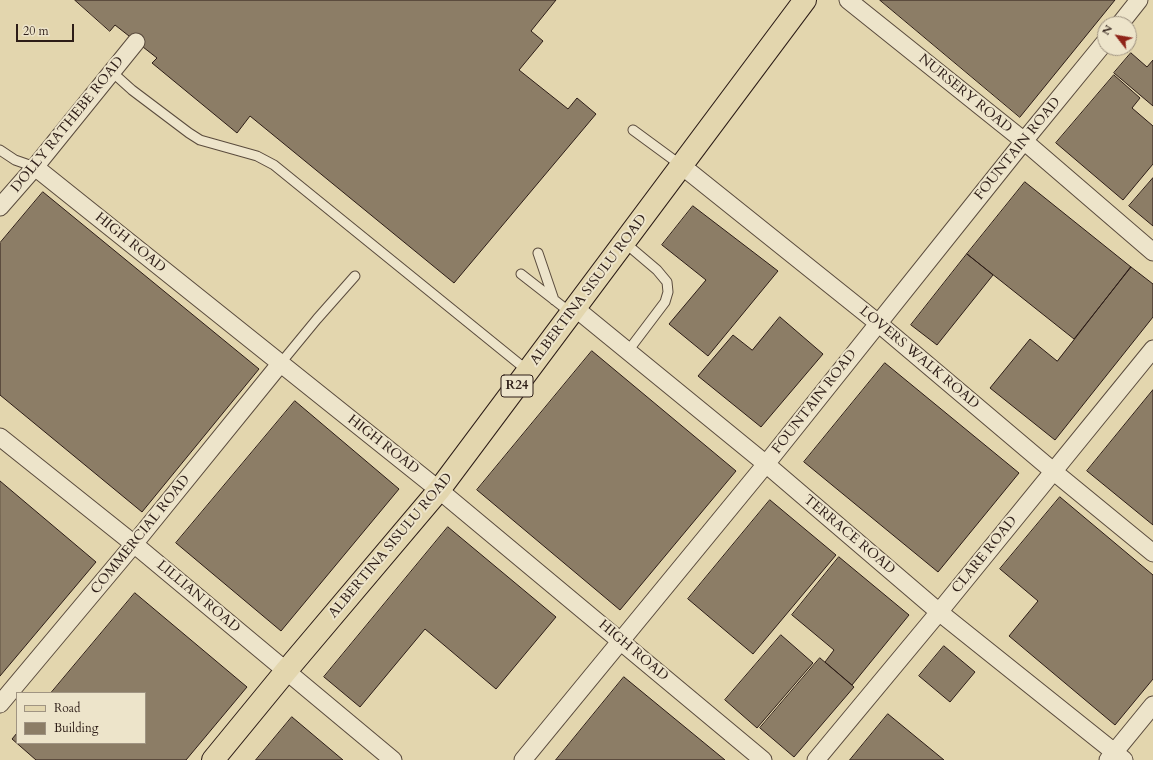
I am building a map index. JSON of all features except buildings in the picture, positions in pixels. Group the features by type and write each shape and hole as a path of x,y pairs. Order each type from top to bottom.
{"main road":[{"name":"ALBERTINA SISULU ROAD","path":"213,760 439,490 805,0"}],"street":[{"name":"NURSERY ROAD","path":"848,0 1024,141 1153,252"},
{"path":"1126,16 1139,0"},
{"name":"DOLLY RATHEBE ROAD","path":"0,207 35,167 136,42"},
{"name":"FOUNTAIN ROAD","path":"523,760 766,464 1097,52"},
{"name":"LOVERS WALK ROAD","path":"682,166 878,323 1053,471 1153,553"},
{"name":"HIGH ROAD","path":"35,167 439,490 763,760"},
{"name":"TERRACE ROAD","path":"573,310 628,351 766,464 939,612 1115,757"},
{"name":"CLARE ROAD","path":"816,760 939,612 1153,349"},
{"name":"COMMERCIAL ROAD","path":"0,704 134,544 280,364"},
{"name":"LILLIAN ROAD","path":"0,437 134,544 393,760"},
{"path":"1115,757 1153,705"}],"lane":[{"path":"112,72 132,90 200,140 257,156 274,166 528,371"},
{"path":"633,130 682,166"},
{"path":"0,150 15,160 35,167"},
{"path":"624,242 657,270 667,282 668,292 666,302 628,351"},
{"path":"538,253 554,300"},
{"path":"521,274 554,300 573,310"},
{"path":"280,364 355,276"}]}
